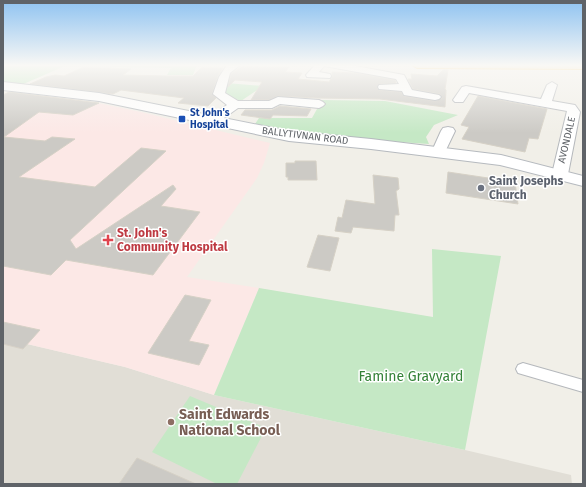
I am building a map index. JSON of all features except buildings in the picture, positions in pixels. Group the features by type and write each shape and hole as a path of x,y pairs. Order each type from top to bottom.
{"street":[{"name":"BALLYTIVNAN ROAD","path":"18,88 99,97 289,136 439,151 501,160 583,181"},
{"path":"220,88 219,94 235,105"},
{"path":"400,88 406,88 408,93 435,96"},
{"path":"545,103 551,88"},
{"name":"AVONDALE","path":"459,100 466,89 571,108 574,112 560,174"},
{"path":"213,120 235,105 272,104 278,100 319,104"},
{"path":"439,151 448,131"}],"lane":[{"path":"523,369 583,386"}],"shaded area":[{"name":"St. John's Community Hospital","path":"34,95 93,102 270,143 264,163 257,178 187,277 259,288 214,395 125,367 27,344 23,349 3,344 3,109"},
{"name":"Saint Edwards National School","path":"3,344 23,349 27,344 125,367 214,395 465,450 571,475 572,484 3,484"}],"green space":[{"path":"225,88 260,88 241,101 224,93"},
{"path":"322,100 385,101 458,115 434,125 426,137 429,144 325,137 255,124 259,118 312,118"},
{"name":"Famine Gravyard","path":"432,249 501,256 465,450 214,395 259,288 433,317"},
{"path":"190,396 266,428 237,484 217,484 152,452"}],"place":[{"name":"St John's Hospital","path":"182,119"},
{"name":"Saint Josephs Church","path":"481,188"},
{"name":"St. John's Community Hospital","path":"108,240"},
{"name":"Saint Edwards National School","path":"171,422"}]}
